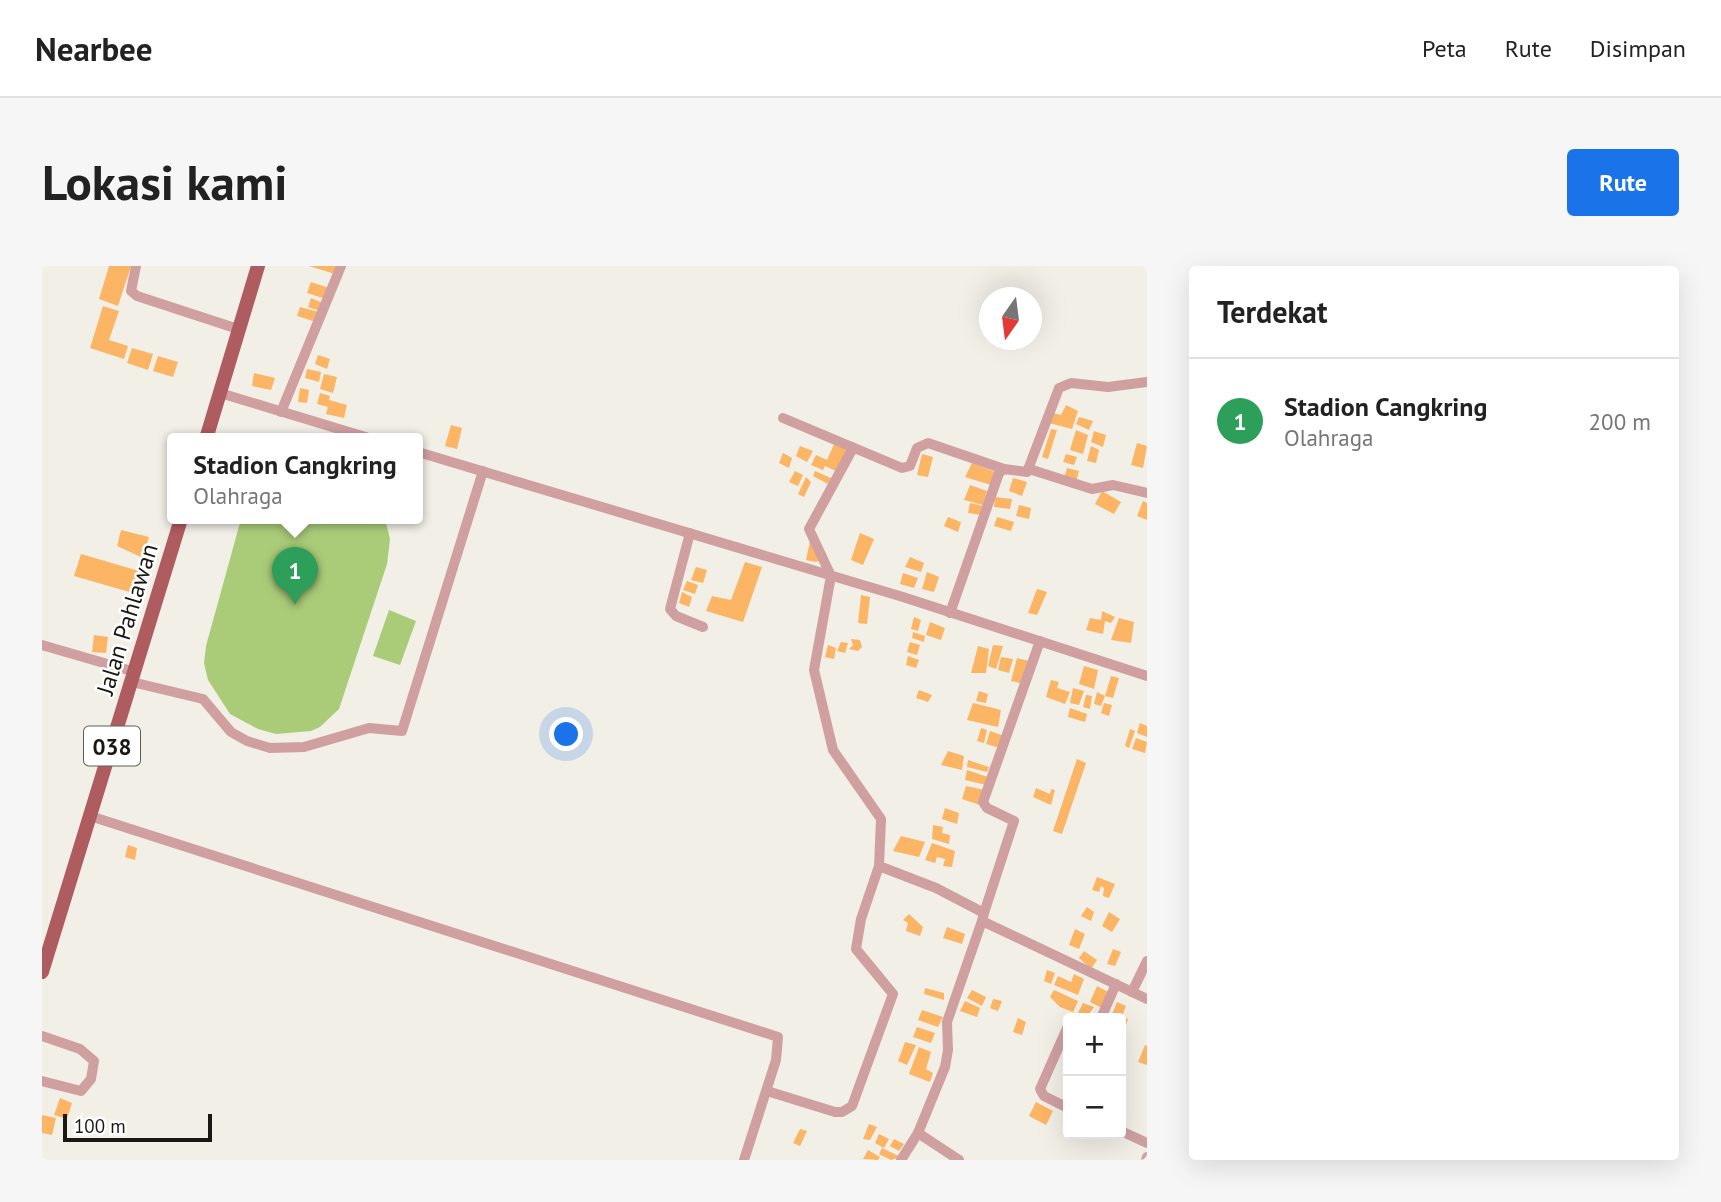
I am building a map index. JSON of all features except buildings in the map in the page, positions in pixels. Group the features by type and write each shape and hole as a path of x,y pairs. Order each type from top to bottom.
{"main road":[{"path":"208,433 258,266"},
{"name":"Jalan Pahlawan","path":"42,972 179,524"}],"street":[{"path":"136,266 131,291 137,296 238,329"},
{"path":"281,412 341,266"},
{"path":"783,418 902,468 910,466 918,448 928,443 1025,474 1055,395 1062,385 1071,383 1108,387 1147,382"},
{"path":"220,393 352,433"},
{"path":"767,1091 835,1112 850,1110 893,994 856,949 861,919 880,866 881,819 833,750 814,670 831,576 810,528 853,448"},
{"path":"423,453 831,576 1147,676"},
{"path":"950,613 999,473 1004,469"},
{"path":"1029,469 1092,489 1113,485 1147,493"},
{"path":"42,645 204,699 231,732 247,741 270,748 304,747 369,728 402,731 483,471"},
{"path":"690,533 670,609 676,616 703,627"},
{"path":"901,1160 918,1133 945,1067 948,1050 947,1022 1014,821 987,808 983,802 1040,641"},
{"path":"90,816 778,1037 780,1044 744,1160"},
{"path":"880,866 936,888 983,917 1147,999"},
{"path":"1132,992 1147,961"},
{"path":"1103,1013 1116,984"},
{"path":"42,1036 80,1049 94,1061 90,1079 81,1091 42,1081"},
{"path":"1063,1037 1040,1089 1044,1096 1063,1106"},
{"path":"42,1088 59,1093"},
{"path":"918,1133 959,1160"},
{"path":"1126,1133 1147,1143"}],"green space":[{"path":"240,524 386,524 390,539 387,564 339,709 320,727 311,731 276,734 258,729 230,714 208,680 204,663 206,646"},
{"path":"389,610 416,621 400,665 373,656"}],"place":[{"name":"Stadion Cangkring","path":"295,605"}]}
